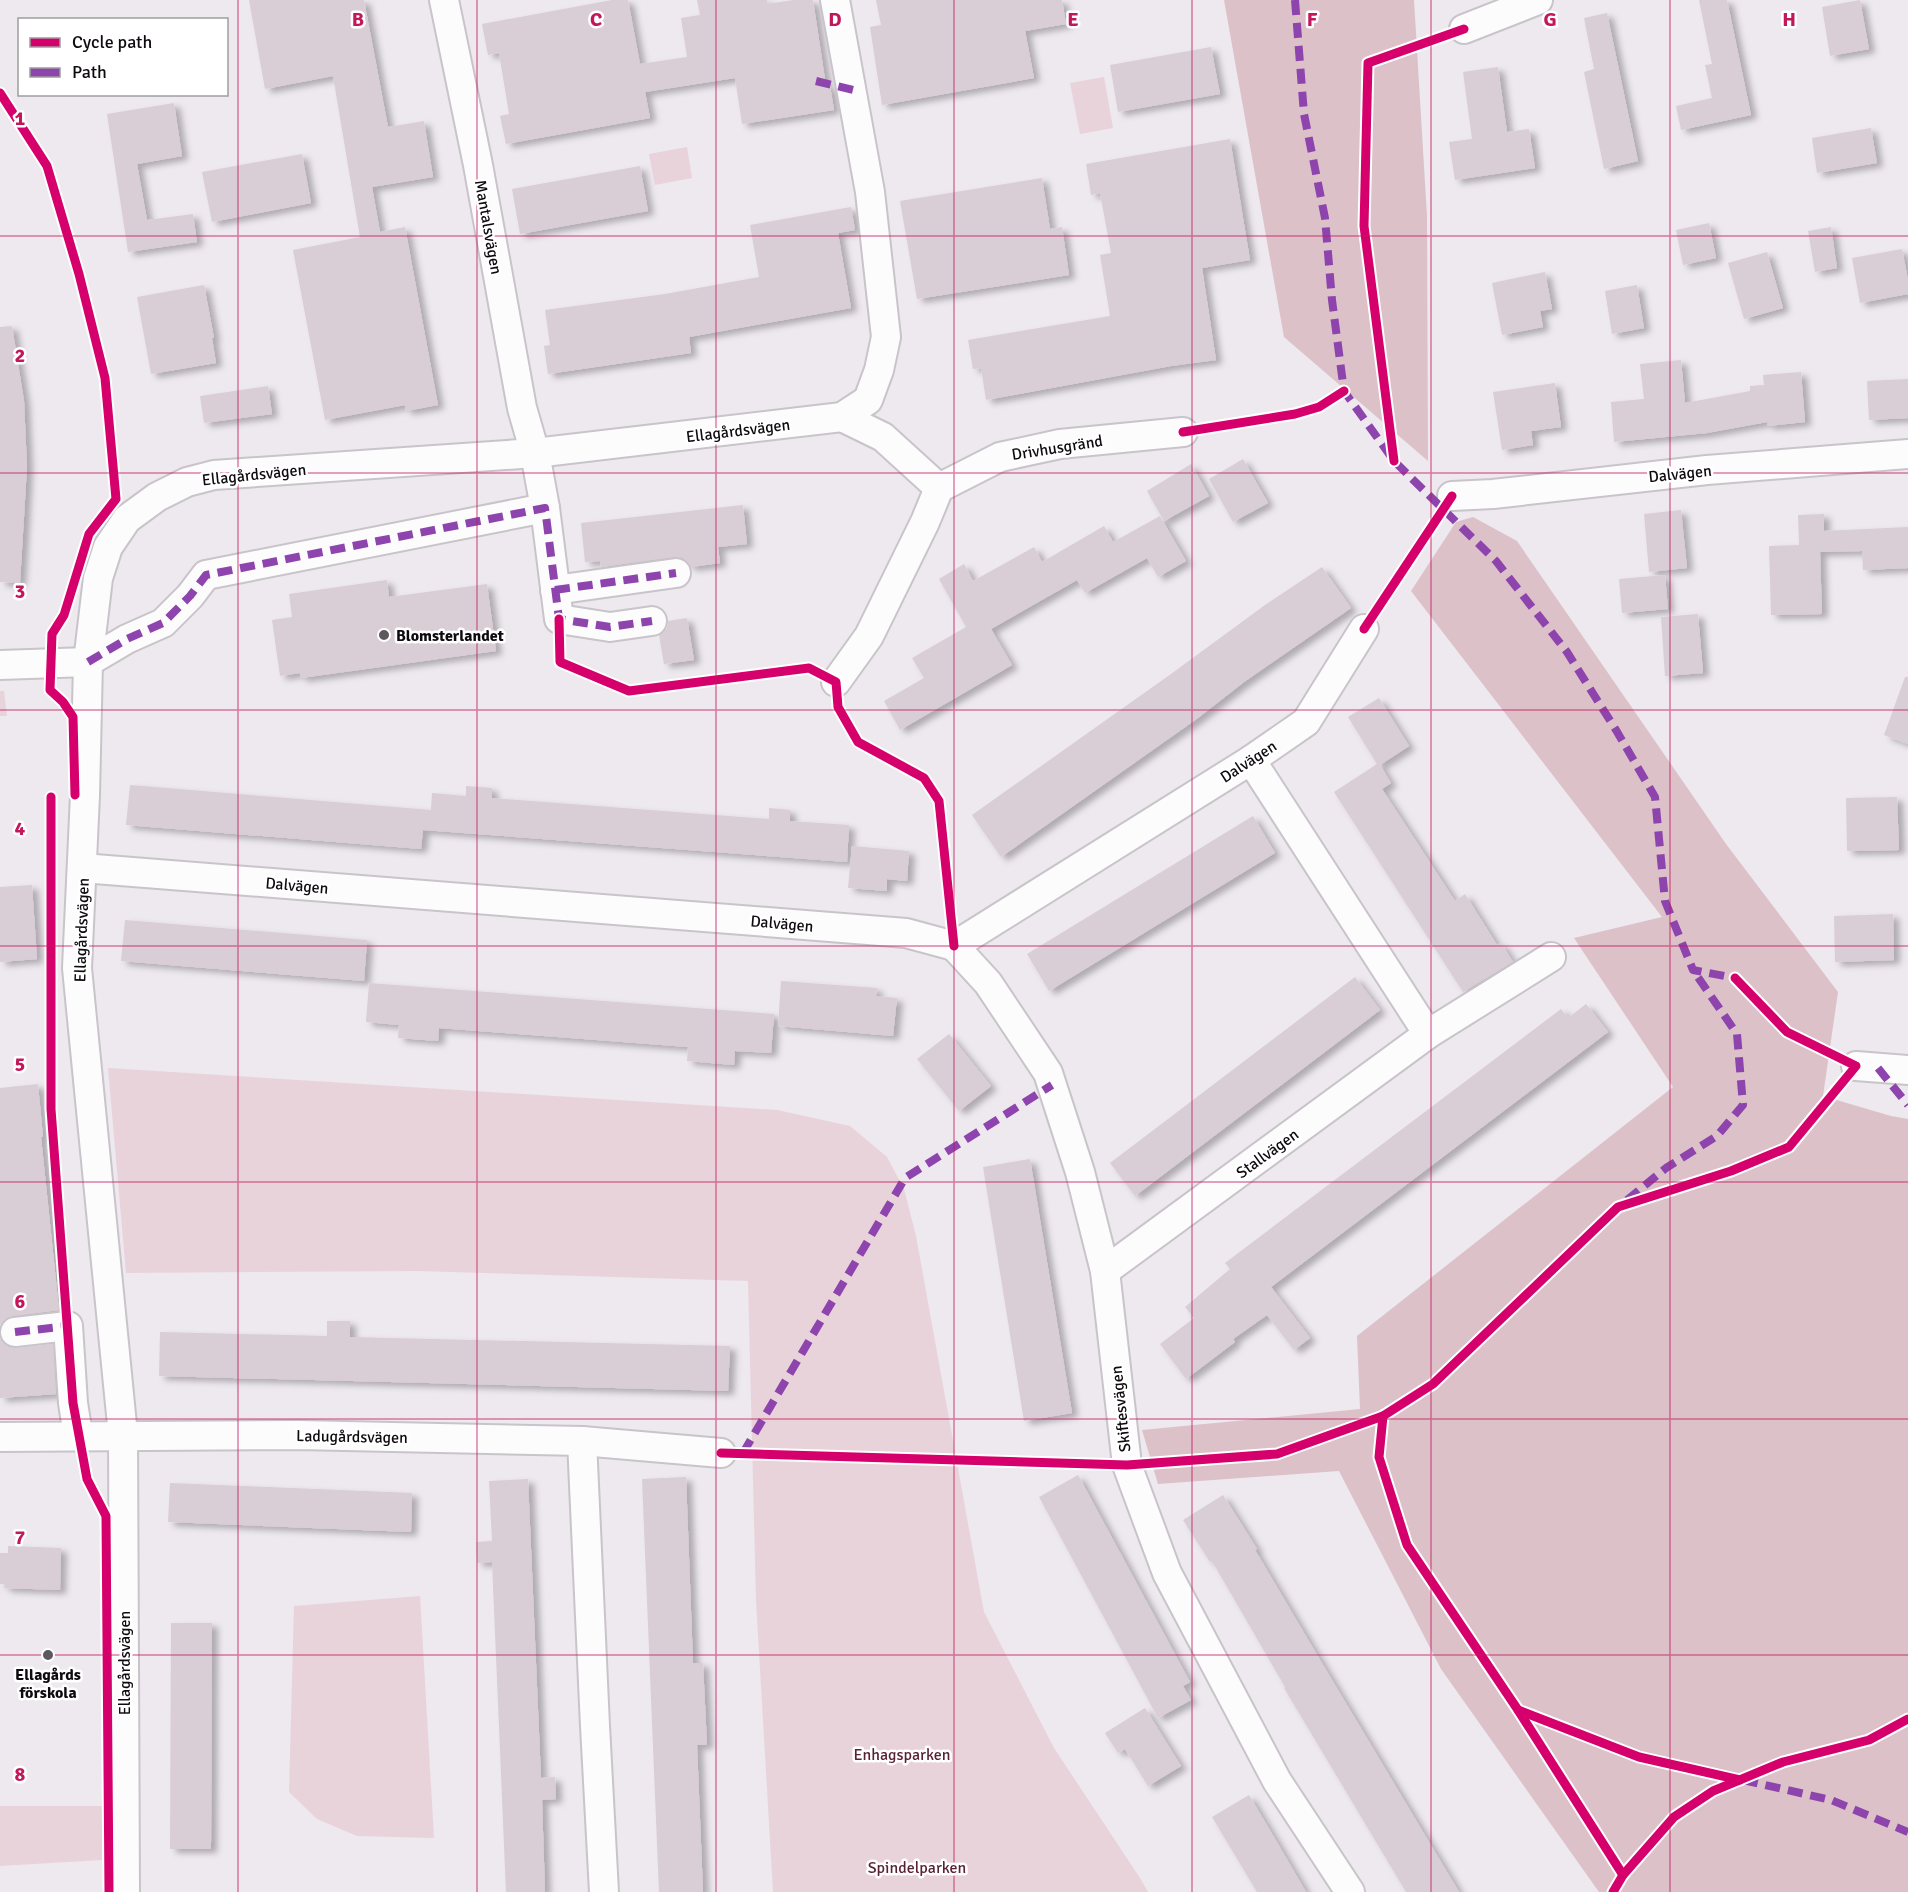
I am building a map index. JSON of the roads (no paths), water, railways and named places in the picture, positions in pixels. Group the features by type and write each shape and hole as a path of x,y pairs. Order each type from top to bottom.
{"street":[{"name":"Mantalsvägen","path":"444,0 478,165 522,408 535,453 545,508 559,620 610,627 651,621"},
{"name":"Ellagårdsvägen","path":"125,1892 123,1435 77,968 88,662 98,578 108,547 127,519 157,497 187,482 214,475 535,453 842,417 868,400 879,370 886,337 870,192 835,0"},
{"path":"1464,29 1538,0"},
{"path":"836,682 869,636 925,522 939,488 883,437 842,417"},
{"name":"Drivhusgränd","path":"939,488 1000,457 1060,444 1183,432"},
{"name":"Dalvägen","path":"1452,496 1493,494 1707,470 1908,454"},
{"path":"0,665 88,662 128,639 163,623 190,596 206,575 545,508"},
{"path":"555,590 676,573"},
{"name":"Dalvägen","path":"82,868 906,933 954,946 1251,760 1306,722 1364,629"},
{"path":"1251,760 1428,1034"},
{"name":"Skiftesvägen","path":"954,946 988,983 1048,1073 1080,1172 1105,1271 1126,1465 1167,1573 1277,1781 1350,1892"},
{"name":"Stallvägen","path":"1105,1271 1428,1034 1551,957"},
{"path":"1856,1066 1908,1070"},
{"path":"15,1332 68,1326 73,1403 78,1435"},
{"path":"0,1437 123,1435"},
{"name":"Ladugårdsvägen","path":"123,1435 322,1435 582,1441 722,1453"},
{"path":"582,1441 604,1892"}],"place":[{"name":"Blomsterlandet","path":"384,635"},
{"name":"Ellagårds förskola","path":"48,1655"}],"park label":[{"name":"Enhagsparken","path":"902,1754"},
{"name":"Spindelparken","path":"917,1867"}]}
